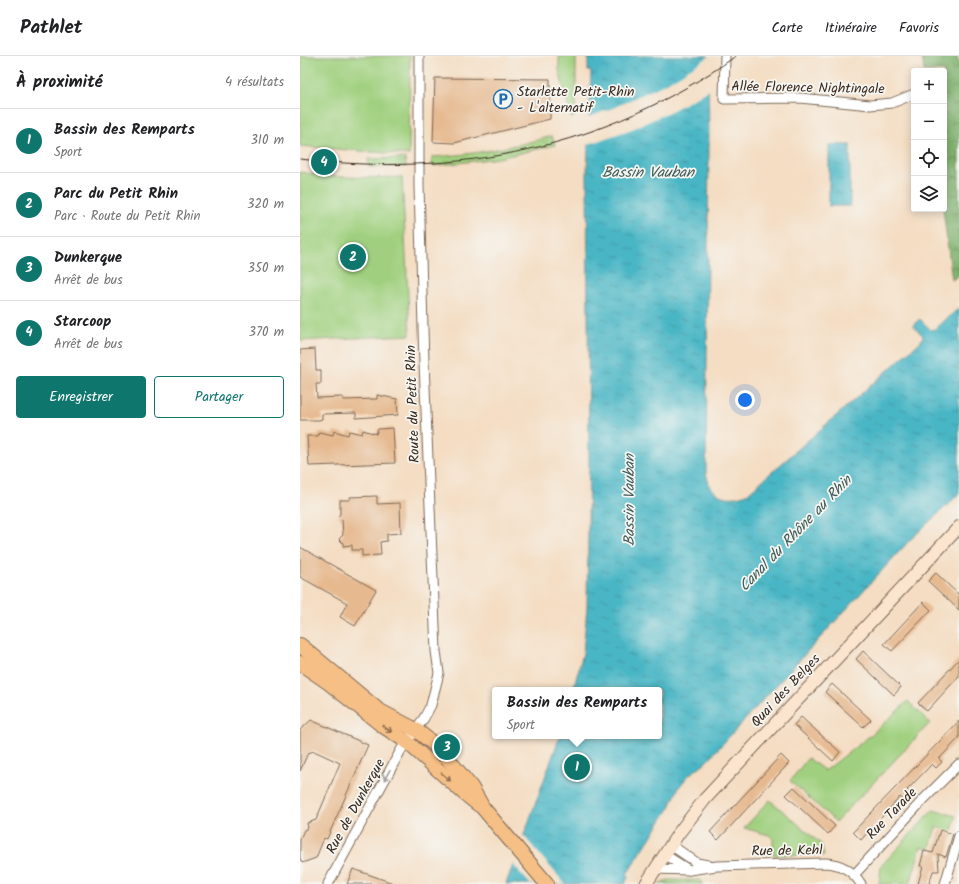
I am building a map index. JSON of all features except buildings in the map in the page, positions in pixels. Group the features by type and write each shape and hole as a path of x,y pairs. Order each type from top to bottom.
{"main road":[{"name":"Quai des Belges","path":"646,884 682,829 705,799 959,527"},
{"path":"300,645 378,710 416,730 444,753 471,787 483,808 547,884"},
{"path":"300,656 350,687"},
{"path":"300,664 329,683 383,726 406,741 465,794 483,808"}],"street":[{"name":"Route du Petit Rhin","path":"406,741 416,730 431,705 438,673 424,362 419,199 419,56"},
{"name":"Allée Florence Nightingale","path":"725,56 724,99 800,98 870,105 892,103 911,95"},
{"name":"Rue de Dunkerque","path":"328,884 406,741"},
{"name":"Rue Tarade","path":"854,875 922,801 959,764"},
{"path":"945,884 959,836"},
{"name":"Rue de Kehl","path":"668,850 697,863 717,866"},
{"path":"668,850 689,870"},
{"name":"Rue de Kehl","path":"655,869 689,870 717,866 826,863 840,865 854,875"},
{"path":"854,875 861,884"}],"green space":[{"path":"300,56 410,56 409,155 300,146"},
{"path":"559,56 576,56 576,116 571,118 559,70"},
{"path":"922,56 957,56 959,64 959,275 952,280 943,212 947,212 947,68 924,68"},
{"path":"552,136 555,145 499,158 432,166 432,157 493,150"},
{"path":"405,158 406,167 369,167 368,159"},
{"path":"300,172 351,177 402,177 410,335 300,341"},
{"path":"908,701 930,723 836,822 790,781 808,758 825,771 871,735"},
{"path":"770,800 821,844 824,855 773,855 773,839 769,835 744,828"},
{"path":"933,810 956,816 952,831 936,827 930,849 921,847 910,884 879,884 881,866"},
{"path":"668,880 701,880 702,884 659,884"}],"water":[{"path":"588,56 708,56 709,142 706,471 714,491 725,497 747,494 920,342 923,336 913,325 920,319 931,330 935,329 959,308 959,494 909,541 706,762 689,775 679,787 670,807 627,874 628,877 625,884 506,884 559,739 662,739 662,687 574,687 583,653 587,607 589,456 587,171 591,71 588,71"},
{"path":"829,145 850,145 850,206 829,206"}],"pier":[{"path":"710,56 711,88 663,115 632,129 586,145 587,118 613,108 667,83"},
{"path":"522,834 565,884 530,884 512,863"}],"tram line":[{"path":"300,159 359,164 417,164 473,159 528,150 582,134 635,114 686,88 736,56"}],"place":[{"name":"Starlette Petit-Rhin - L'alternatif","path":"503,99"},
{"name":"Starcoop","path":"324,162"},
{"name":"Parc du Petit Rhin","path":"353,257"},
{"name":"Dunkerque","path":"447,747"},
{"name":"Bassin des Remparts","path":"577,767"}],"water label":[{"name":"Bassin Vauban","path":"648,172"},
{"name":"Bassin Vauban","path":"629,500"},
{"name":"Canal du Rhône au Rhin","path":"795,533"}]}
